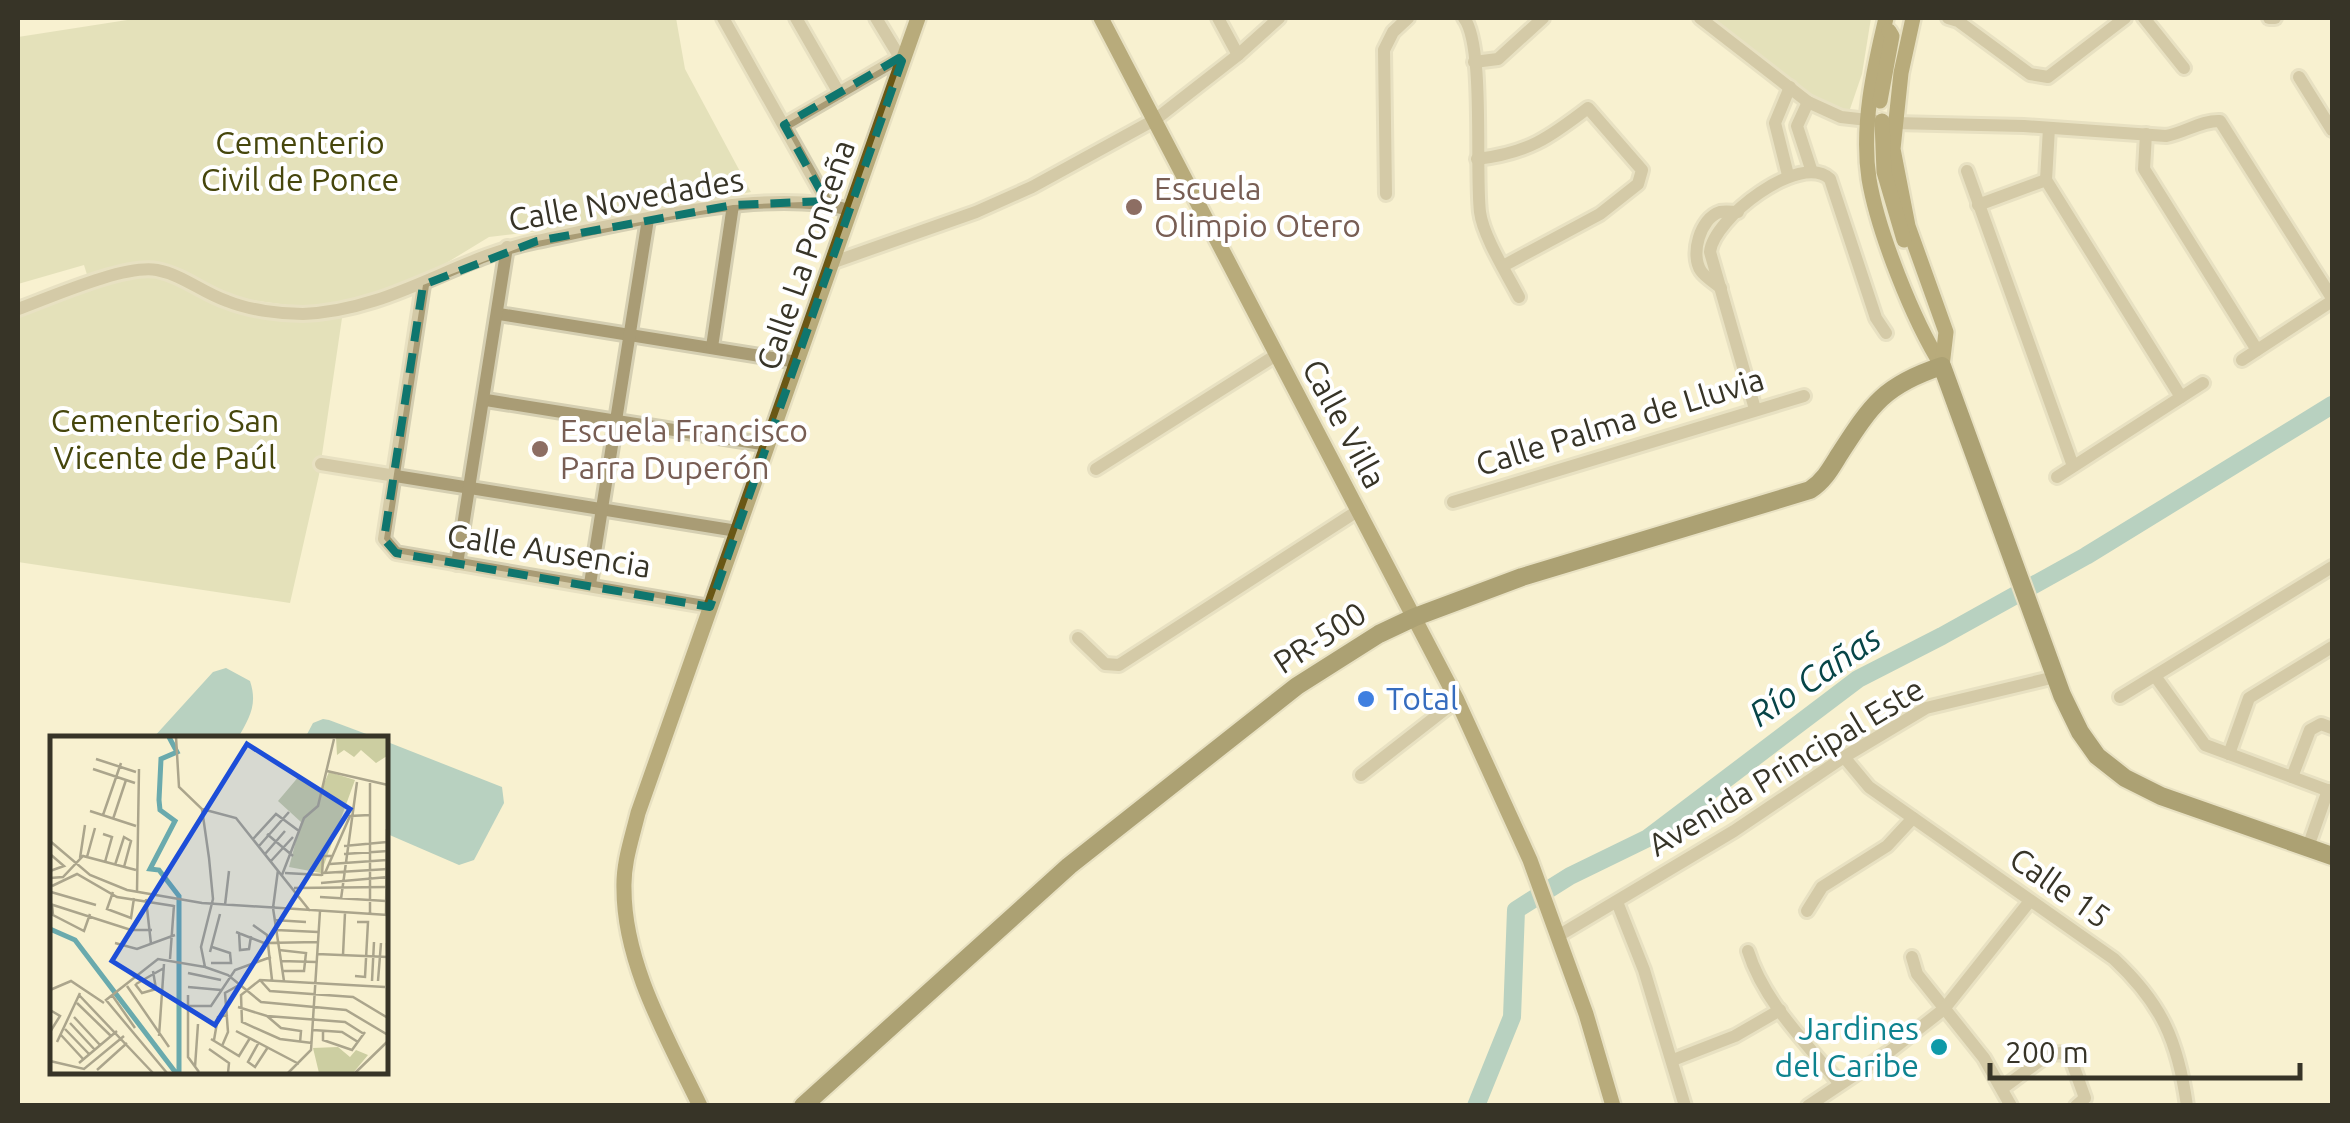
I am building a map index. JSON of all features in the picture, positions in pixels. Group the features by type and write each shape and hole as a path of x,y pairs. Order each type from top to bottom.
{"highway":[{"path":"1942,366 2055,676 2080,732 2097,756 2125,778 2160,796 2332,856"},
{"name":"PR-500","path":"803,1106 1070,866 1298,686 1379,634 1415,617 1522,577 1810,490 1826,476 1886,391 1911,376 1942,366"}],"main road":[{"name":"Calle La Ponceña","path":"700,1106 658,1014 628,931 624,884 628,850 736,531 918,18"},
{"name":"Calle Villa","path":"1101,18 1457,700 1530,860 1586,1014 1613,1106"},
{"path":"1914,18 1900,72 1880,121 1869,178 1913,311 1942,366"},
{"path":"1885,20 1880,121 1884,172 1893,212 1904,240 1925,272 1946,332 1942,366"}],"street":[{"path":"723,18 828,203"},
{"path":"796,18 839,93"},
{"path":"784,125 901,60 876,18"},
{"path":"1218,18 1238,54"},
{"path":"831,263 976,212 1032,187 1156,119 1278,18"},
{"path":"1386,194 1384,50 1393,32 1408,18"},
{"path":"1464,18 1469,24 1474,62 1480,216 1519,297"},
{"path":"1474,62 1498,60 1544,18"},
{"path":"1700,18 1808,102 1841,117 2166,136 2220,121 2332,300 2242,360"},
{"path":"1948,18 1958,21 2030,74 2048,77 2125,18"},
{"path":"2144,18 2174,64"},
{"path":"2299,77 2332,130"},
{"path":"1788,175 1775,124 1790,86"},
{"path":"1808,102 1798,126 1811,170"},
{"path":"1477,159 1512,154 1551,136 1588,108 1642,170 1638,184 1600,214 1503,266"},
{"path":"2049,128 2046,180 2181,397"},
{"path":"2146,134 2144,169 2258,350"},
{"path":"1756,410 1710,252 1711,240 1738,212 1788,175 1822,171 1830,179 1876,318 1886,334"},
{"path":"1967,172 2073,466"},
{"path":"1978,206 2046,180"},
{"name":"Calle Novedades","path":"18,309 134,269 157,270 228,302 300,314 355,309 423,285 508,247 733,206 828,203 849,210"},
{"path":"712,347 733,206"},
{"path":"590,584 648,219"},
{"path":"457,564 508,247"},
{"path":"394,476 423,285"},
{"path":"499,314 797,362"},
{"path":"1096,469 1276,355"},
{"path":"2057,478 2203,383"},
{"name":"Calle Palma de Lluvia","path":"1453,502 1804,396"},
{"path":"486,400 768,446"},
{"path":"320,464 736,531"},
{"name":"Calle Ausencia","path":"394,476 384,539 396,553 710,607"},
{"path":"1078,638 1105,664 1119,665 1358,510"},
{"path":"2120,697 2332,567"},
{"path":"2228,754 2249,698 2332,647"},
{"name":"Avenida Principal Este","path":"1555,929 1617,902 1926,708 2055,676"},
{"path":"2154,676 2204,745 2330,791 2308,847"},
{"path":"1361,775 1457,700"},
{"path":"2292,777 2310,730 2321,724 2332,728"},
{"name":"Calle 15","path":"1844,757 1869,787 2114,958 2137,981 2170,1032 2181,1061 2187,1106"},
{"path":"1807,911 1822,887 1887,846 1913,818"},
{"path":"1808,1106 1889,1052 1944,1009 2030,901"},
{"path":"1617,902 1644,970 1685,1106"},
{"path":"1748,951 1780,1010 1840,1084"},
{"path":"1912,956 1917,974 1984,1058 2011,1106"},
{"path":"1673,1060 1735,1036 1780,1010"},
{"path":"2003,1088 2049,1054 2063,1053 2072,1062 2086,1098 2076,1106"}],"highlighted area":[{"path":"899,58 902,61 710,607 396,553 384,539 423,285 537,241 733,205 826,201 784,125"}],"green space":[{"name":"Cementerio Civil de Ponce","path":"140,18 676,18 685,69 751,192 571,227 489,237 425,276 353,302 309,308 236,298 182,271 157,265 137,264 89,281 84,265 18,284 18,37"},
{"path":"1705,18 1871,18 1862,74 1849,112 1841,114 1822,108"},
{"name":"Cementerio San Vicente de Paúl","path":"139,272 178,281 218,305 299,319 335,315 342,318 319,475 290,603 18,562 20,316"}],"water":[{"path":"226,668 250,681 251,711 239,736 155,736 213,672"},
{"path":"329,720 372,736 306,736 313,723"},
{"path":"388,742 502,787 504,803 474,860 459,865 388,834"}],"waterway":[{"name":"Río Cañas","path":"1476,1106 1512,1017 1516,910 1570,876 1648,838 1858,679 2086,556 2332,405"}],"place":[{"name":"Escuela Olimpio Otero","path":"1134,207"},
{"name":"Escuela Francisco Parra Duperón","path":"540,449"},
{"name":"Total","path":"1366,699"},
{"name":"Jardines del Caribe","path":"1939,1047"}]}
